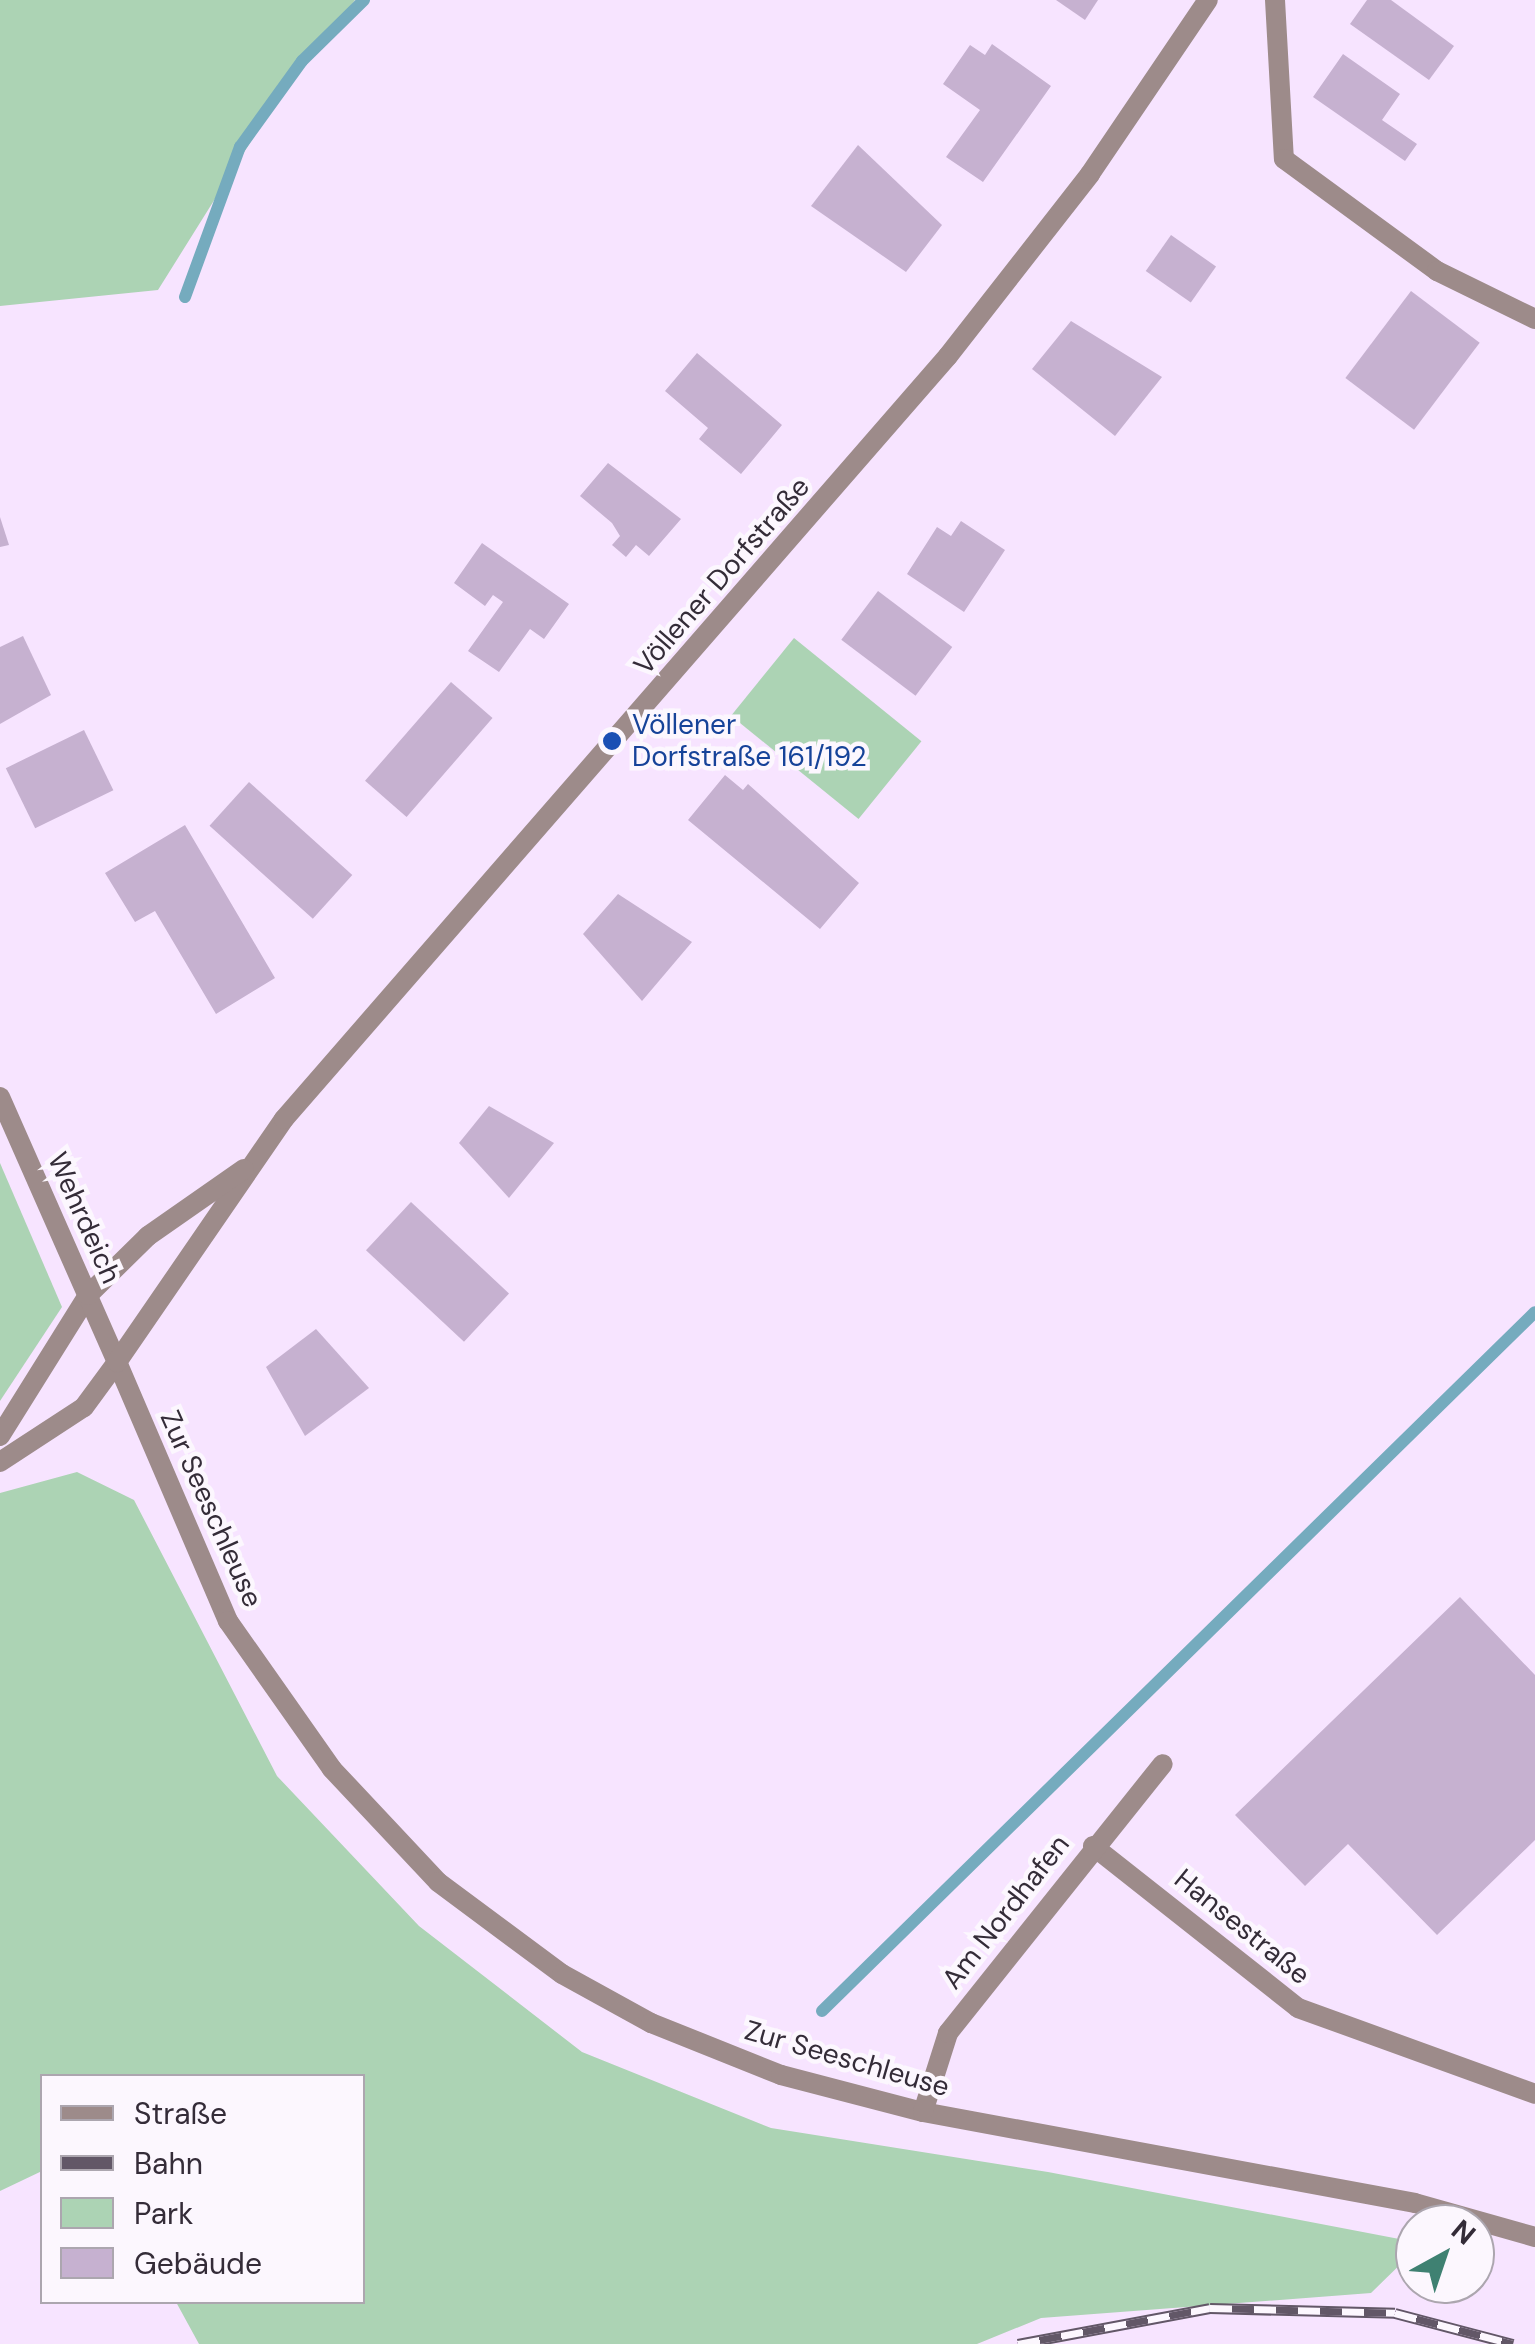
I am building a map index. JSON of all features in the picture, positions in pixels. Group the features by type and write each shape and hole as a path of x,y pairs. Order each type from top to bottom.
{"street":[{"name":"Völlener Dorfstraße","path":"0,1462 84,1407 250,1165 948,356 1090,174 1208,0"},
{"path":"1274,0 1284,159 1437,271 1535,318"},
{"name":"Wehrdeich","path":"0,1096 118,1362"},
{"name":"Völlener Dorfstraße","path":"0,1436 88,1295 148,1236 250,1165"},
{"name":"Zur Seeschleuse","path":"118,1362 228,1621 332,1769 438,1882 562,1974 650,2024 781,2075 923,2112 1378,2196 1535,2236"},
{"name":"Am Nordhafen","path":"923,2112 948,2033 1093,1846 1163,1764"},
{"name":"Hansestraße","path":"1093,1846 1298,2008 1535,2094"}],"green space":[{"path":"0,0 355,0 275,103 158,290 0,306"},
{"path":"794,638 921,741 859,819 731,716"},
{"path":"0,1163 62,1307 0,1401"},
{"path":"77,1472 134,1500 277,1776 419,1926 582,2052 771,2128 1048,2172 1395,2238 1395,2270 1371,2293 1041,2318 977,2344 199,2344 177,2304 365,2304 365,2074 40,2074 40,2172 0,2191 0,1493"}],"building":[{"path":"1056,0 1098,0 1085,20"},
{"path":"1367,0 1391,0 1454,46 1429,80 1350,24"},
{"path":"992,44 1051,86 983,182 946,157 980,110 943,84 970,45 985,55"},
{"path":"1343,54 1400,94 1382,120 1417,144 1405,161 1313,97"},
{"path":"858,145 942,225 906,272 811,206"},
{"path":"1171,235 1216,267 1191,303 1146,271"},
{"path":"1411,291 1480,343 1414,430 1345,378"},
{"path":"1071,321 1162,377 1115,436 1032,369"},
{"path":"697,353 782,425 741,474 699,439 708,428 665,391"},
{"path":"608,463 681,519 649,556 636,545 626,557 612,545 620,536 612,523 580,496"},
{"path":"0,517 9,545 0,547"},
{"path":"961,521 1005,550 964,612 907,574 937,527 951,536"},
{"path":"482,543 569,604 544,639 530,629 499,672 468,651 503,602 493,595 485,606 454,583"},
{"path":"878,591 952,647 916,696 841,640"},
{"path":"23,636 51,695 0,724 0,647"},
{"path":"451,682 493,718 407,817 365,781"},
{"path":"84,730 113,790 35,828 6,768"},
{"path":"725,775 743,790 748,784 859,883 820,929 688,820"},
{"path":"249,782 352,875 313,919 210,826"},
{"path":"185,825 275,978 216,1014 155,911 135,922 105,873"},
{"path":"618,894 692,942 642,1001 583,934"},
{"path":"489,1106 554,1143 509,1198 459,1143"},
{"path":"411,1202 509,1293 464,1342 366,1250"},
{"path":"316,1329 369,1388 305,1436 266,1367"},
{"path":"1460,1597 1535,1675 1535,1840 1437,1935 1348,1844 1305,1886 1235,1815"}],"waterway":[{"path":"185,297 240,147 302,61 364,0"},
{"path":"822,2011 1535,1312"}],"railway":[{"path":"1018,2344 1210,2308 1395,2313 1513,2344"}],"place":[{"name":"Völlener Dorfstraße 161/192","path":"612,741"}]}
